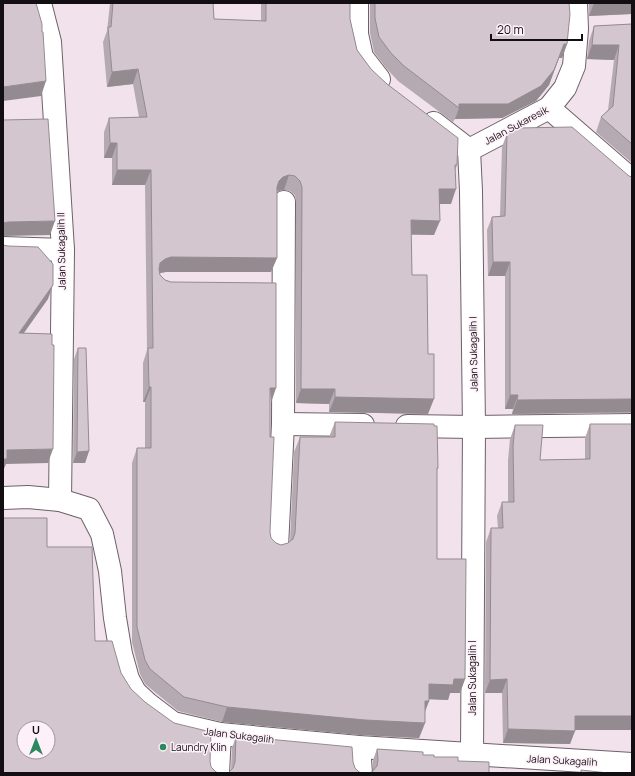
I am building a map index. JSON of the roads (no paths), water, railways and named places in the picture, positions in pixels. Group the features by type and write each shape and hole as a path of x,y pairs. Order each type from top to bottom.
{"street":[{"name":"Jalan Sukagalih II","path":"40,3 50,42 63,250 60,500"},
{"path":"357,3 357,34 362,57 376,76 390,90"},
{"name":"Jalan Sukaresik","path":"469,150 549,108 566,88 585,29 576,3"},
{"path":"549,108 632,180"},
{"path":"421,113 469,150"},
{"name":"Jalan Sukagalih I","path":"469,150 471,190 474,427 472,755"},
{"path":"278,547 282,424 275,285 284,202"},
{"path":"3,248 63,250"},
{"path":"282,424 474,427 632,425"},
{"name":"Jalan Sukagalih","path":"3,498 28,497 60,500 89,509 102,534 110,571 115,618 121,654 128,679 135,692 172,722 220,734 359,747 632,764"},
{"path":"218,773 220,734"},
{"path":"359,747 361,773"}],"place":[{"name":"Laundry Klin","path":"163,747"}]}
